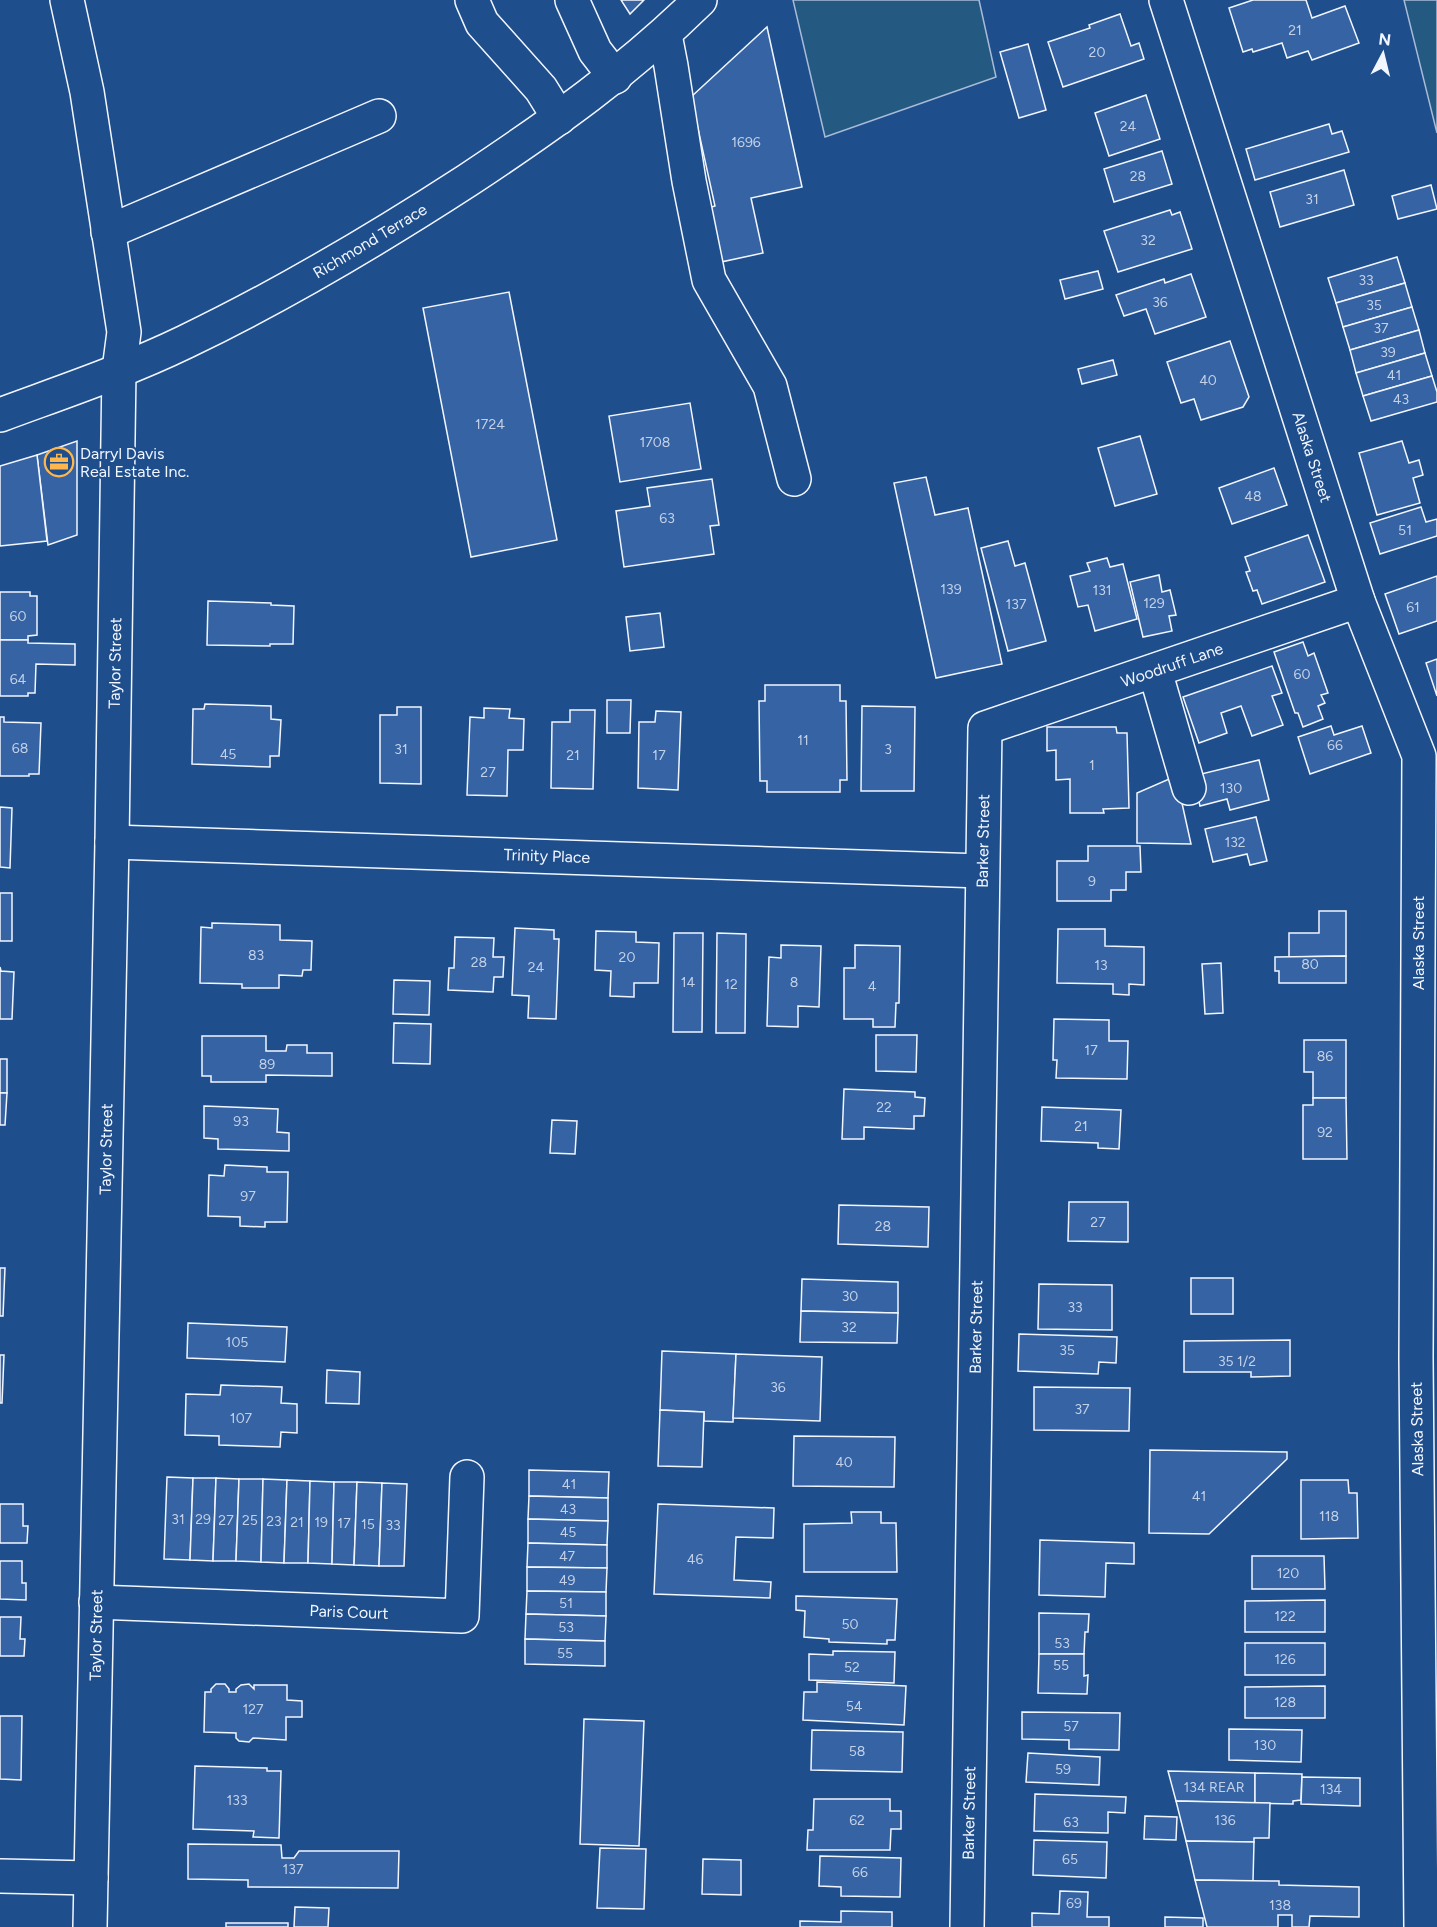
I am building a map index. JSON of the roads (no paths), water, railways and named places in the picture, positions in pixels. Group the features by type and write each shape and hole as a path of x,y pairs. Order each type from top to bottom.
{"street":[{"name":"Taylor Street","path":"67,0 87,92 124,332 119,370 90,1927"},
{"path":"472,0 482,23 541,89 559,118"},
{"path":"572,0 595,51 615,77"},
{"name":"Richmond Terrace","path":"0,415 119,370 184,342 301,282 411,217 559,118 615,77 700,0"},
{"name":"Alaska Street","path":"1166,0 1358,601 1428,756 1421,1927"},
{"path":"664,35 671,66 688,181 709,280 770,386 794,479"},
{"path":"108,232 379,116"},
{"name":"Woodruff Lane","path":"985,728 1358,601"},
{"path":"1155,671 1189,788"},
{"name":"Barker Street","path":"967,1927 985,728"},
{"name":"Trinity Place","path":"112,842 982,871"},
{"name":"Paris Court","path":"96,1602 462,1616 467,1477"},
{"path":"0,1876 91,1878"}],"place":[{"name":"Darryl Davis Real Estate Inc.","path":"59,462"}]}
